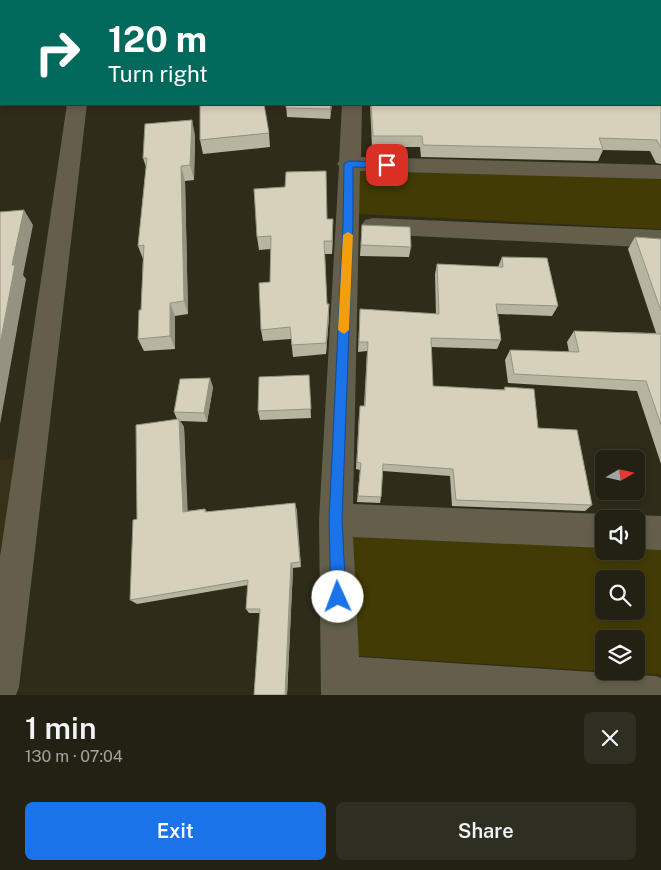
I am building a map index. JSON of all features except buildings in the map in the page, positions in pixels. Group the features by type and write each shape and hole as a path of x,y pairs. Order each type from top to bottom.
{"street":[{"path":"0,687 77,105"},
{"path":"352,105 348,164 348,225 336,520 340,685 656,695"},
{"path":"348,164 661,172"},
{"path":"348,225 661,239"},
{"path":"336,520 595,531"},
{"path":"645,532 661,533"}],"shaded area":[{"path":"360,167 661,177 661,229 358,214"},
{"path":"23,457 0,616 0,460"},
{"path":"352,528 595,542 595,560 645,560 645,544 661,545 661,675 645,674 645,630 595,630 595,671 344,655"}],"slow traffic":[{"path":"344,330 348,235"}],"route":[{"path":"338,597 336,520 348,225 348,164 387,165"}]}
